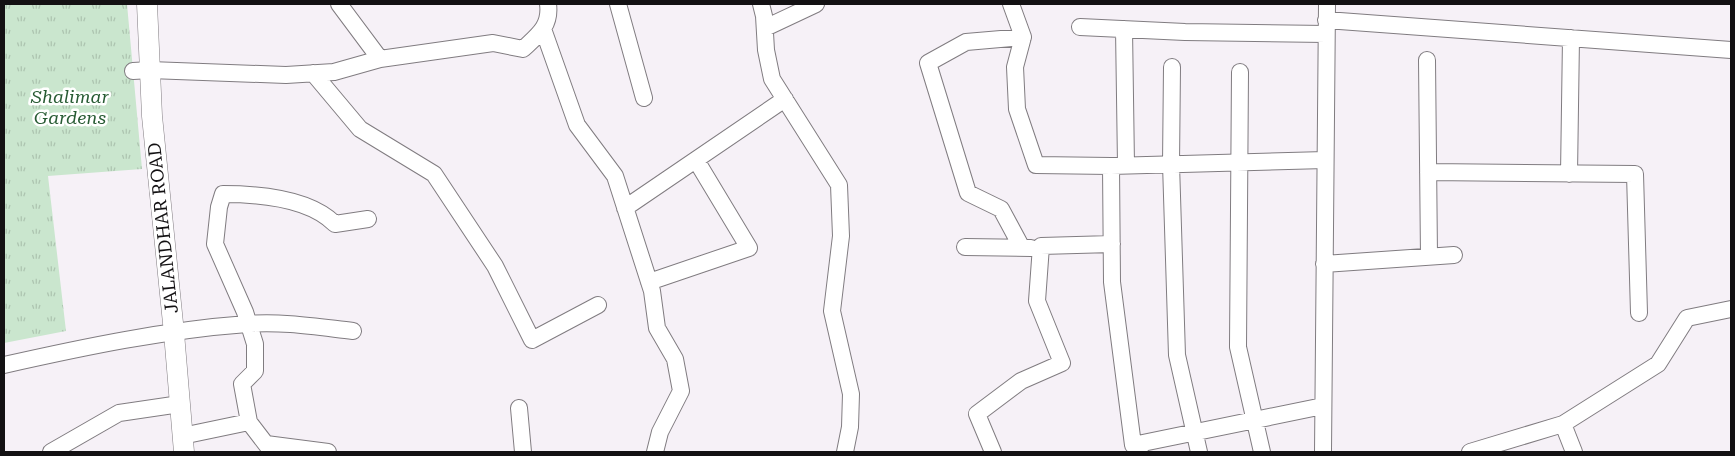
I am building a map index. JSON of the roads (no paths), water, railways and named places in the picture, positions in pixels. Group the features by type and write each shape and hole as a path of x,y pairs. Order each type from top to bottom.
{"main road":[{"name":"JALANDHAR ROAD","path":"147,4 142,70 152,116 183,444"}],"street":[{"path":"339,4 380,59"},
{"path":"142,70 286,75 334,72 380,59 493,43 524,49 543,29 550,15 548,4"},
{"path":"618,4 644,98"},
{"path":"761,4 764,16 766,50 772,79 839,184 841,236 832,312 851,394 850,426 845,452"},
{"path":"765,28 816,4"},
{"path":"1012,4 1023,37 1015,67 1017,109 1036,165 1119,166 1325,160"},
{"path":"1323,452 1327,19"},
{"path":"1080,27 1185,32 1327,19 1731,50"},
{"path":"543,29 577,125 615,176 652,291 657,328 675,359 681,391 660,432 655,452"},
{"path":"1124,29 1119,166 1112,244 1112,282 1137,448 1195,432 1323,406"},
{"path":"1022,248 1001,209 968,193 928,63 966,42 1023,37"},
{"path":"1569,174 1571,38"},
{"path":"1427,60 1429,256"},
{"path":"1172,67 1171,164 1177,355 1198,452"},
{"path":"1240,72 1238,347 1262,452"},
{"path":"313,73 360,129 434,174 495,266 532,340 598,305"},
{"path":"625,208 785,99"},
{"path":"649,282 749,248 696,160"},
{"path":"1428,172 1634,174 1639,313"},
{"path":"328,452 269,448 249,422 242,384 255,371 255,344 215,244 219,207 223,194 255,194 293,202 326,215 335,224 368,220"},
{"path":"965,247 1041,248 1041,246 1112,244"},
{"path":"993,452 977,414 1021,381 1062,364 1037,301 1041,248"},
{"path":"1324,264 1454,255"},
{"path":"1470,452 1563,424 1658,364 1687,318 1731,309"},
{"path":"4,365 96,344 248,323 301,325 352,331"},
{"path":"51,452 119,412 180,404"},
{"path":"519,408 522,452"},
{"path":"183,444 249,422"},
{"path":"1563,424 1574,452"}],"park label":[{"name":"Shalimar Gardens","path":"70,107"}]}
